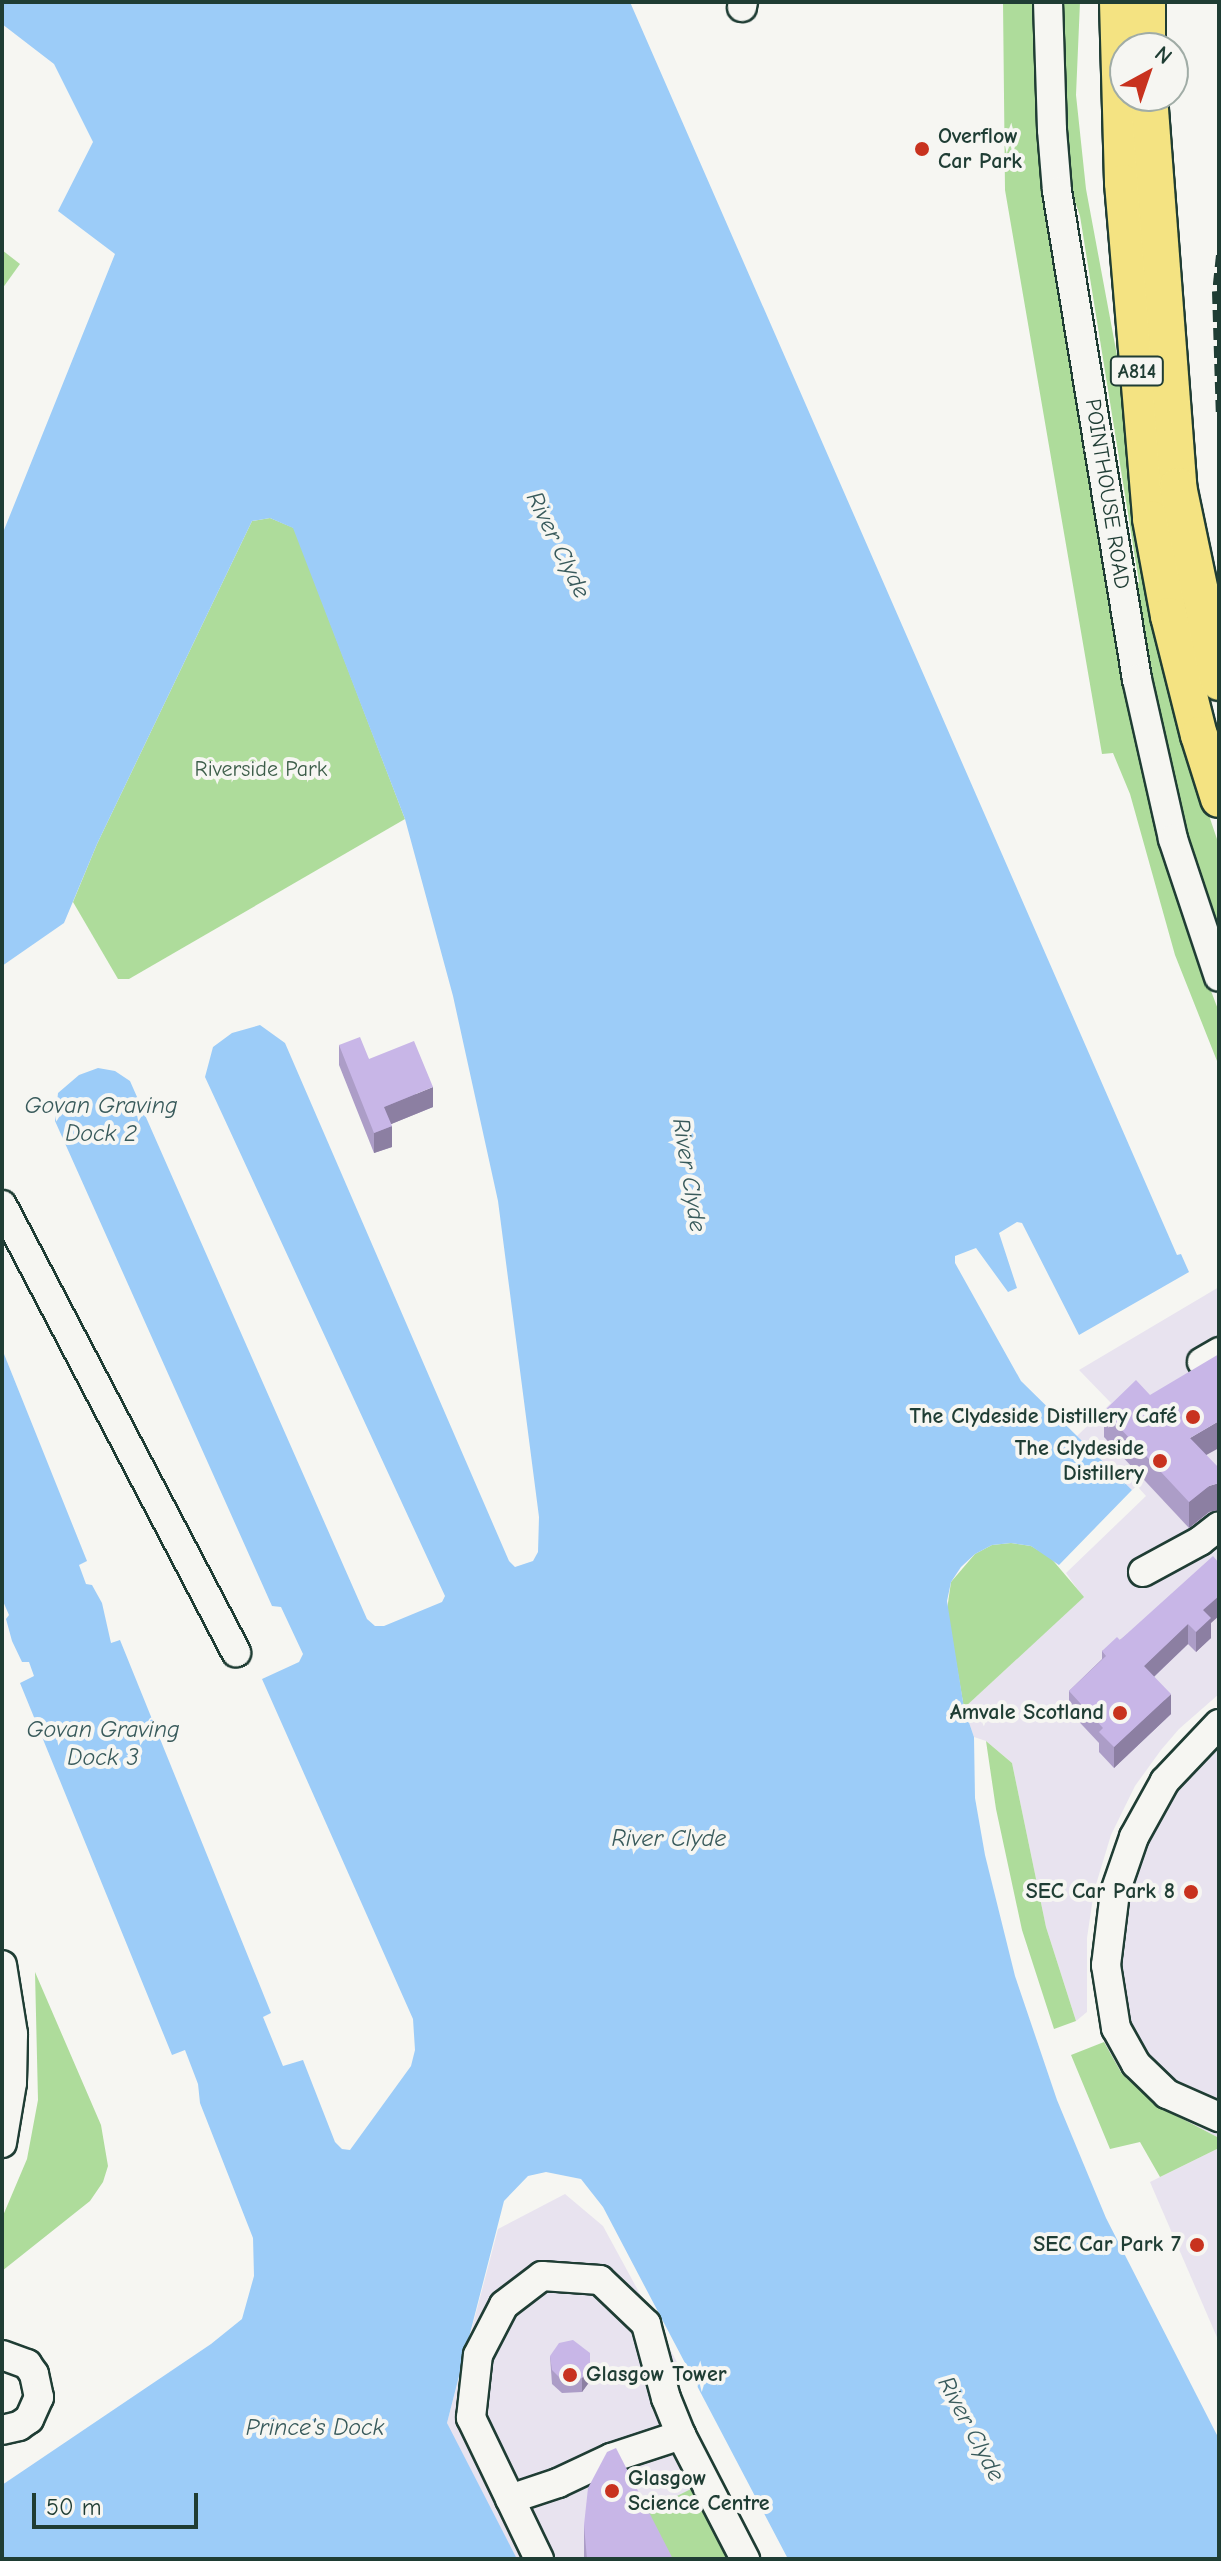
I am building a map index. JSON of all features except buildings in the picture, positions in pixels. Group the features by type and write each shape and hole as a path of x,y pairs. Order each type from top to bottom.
{"main road":[{"name":"A814","path":"1095,2 1093,54 1101,183 1141,418"},
{"name":"A814","path":"1142,15 1123,183 1141,418 1151,519 1169,616 1199,735 1219,799"},
{"name":"A814","path":"1150,112 1178,486 1219,682"}],"street":[{"name":"POINTHOUSE ROAD","path":"1048,2 1057,191 1137,679 1173,839 1219,977"},
{"path":"2,1205 236,1652"},
{"path":"1143,1572 1200,1541 1219,1526"},
{"path":"1190,1566 1219,1548"},
{"path":"1219,1724 1183,1760 1150,1805 1123,1865 1108,1931 1108,1989 1116,2028 1136,2064 1174,2083 1219,2117"},
{"path":"2,1965 13,2034 12,2083 2,2143"},
{"path":"539,2559 471,2418 478,2355 504,2305 542,2276 600,2280 646,2324 666,2398 681,2435 745,2559"},
{"path":"2,2430 19,2426 29,2419 39,2397 39,2385 27,2364 3,2354"},
{"path":"510,2499 558,2483 611,2458 681,2435"},
{"path":"708,2489 721,2482 766,2559"}],"shaded area":[{"path":"1219,1287 1219,1694 1179,1729 1161,1750 1135,1786 1111,1835 1094,1891 1087,1938 1087,2012 1076,2021 1046,1927 1012,1763 986,1741 974,1737 964,1708 1083,1597 1066,1573 1146,1496 1137,1486 1132,1490 1077,1436 1111,1403 1079,1370"},
{"path":"1219,1743 1219,2138 1156,2105 1122,2074 1104,2042 1128,2024 1118,1973 1121,1905 1159,1805"},
{"name":"SEC Car Park 7","path":"1219,2148 1219,2342 1150,2182"},
{"path":"565,2194 603,2226 684,2375 675,2388 715,2470 697,2486 737,2559 517,2559 452,2438 447,2423 498,2229"}],"green space":[{"path":"1003,2 1036,2 1194,946 1219,1012 1219,1066 1175,955 1130,794 1113,753 1102,754 1005,190"},
{"path":"1061,2 1080,2 1076,95 1086,189 1195,774 1219,845 1219,939 1175,793 1135,593 1139,582 1080,216 1071,190 1066,149"},
{"path":"2,250 20,264 2,289"},
{"name":"Riverside Park","path":"270,518 294,528 405,819 129,979 118,979 73,902 97,844 252,521"},
{"path":"1011,1543 1031,1546 1050,1557 1084,1597 964,1708 947,1610 951,1582 975,1554 992,1545"},
{"path":"986,1741 1012,1763 1046,1927 1076,2021 1054,2029 1022,1930 996,1809"},
{"path":"35,1972 101,2125 108,2166 103,2182 90,2201 2,2271 2,2218 27,2159 38,2100"},
{"path":"1104,2042 1122,2074 1156,2105 1219,2138 1219,2148 1160,2177 1140,2142 1110,2149 1071,2055"},
{"path":"697,2486 737,2559 659,2559 637,2516"}],"water":[{"name":"River Clyde","path":"2,2 630,2 1177,1255 1181,1254 1189,1272 1079,1335 1022,1223 1017,1222 999,1233 1017,1288 1008,1292 976,1248 955,1256 955,1263 1021,1381 1132,1490 1059,1565 1031,1546 1011,1543 992,1545 975,1554 961,1567 951,1582 947,1601 964,1708 974,1737 975,1798 985,1855 1015,1976 1057,2100 1106,2218 1219,2439 1219,2559 788,2559 603,2207 581,2179 546,2172 528,2176 504,2201 447,2423 517,2559 2,2559 2,2485 211,2344 242,2319 254,2276 253,2238 200,2103 198,2084 185,2050 172,2055 20,1683 34,1676 29,1662 22,1662 12,1641 6,1619 9,1615 2,1599 2,1349 87,1561 79,1565 86,1584 92,1585 102,1603 111,1643 120,1640 271,2013 263,2017 283,2066 303,2060 335,2142 342,2149 350,2150 411,2066 415,2050 413,2019 262,1679 299,1662 303,1654 281,1607 272,1606 55,1121 58,1093 79,1075 98,1068 115,1071 130,1081 367,1619 375,1626 384,1626 442,1602 445,1596 205,1077 213,1047 232,1033 260,1025 285,1043 509,1561 515,1567 533,1561 538,1552 539,1517 498,1201 453,996 405,819 293,528 270,518 252,521 97,844 64,923 2,966 2,535 115,254 58,211 93,142 54,64 2,24"}],"railway":[{"path":"1219,255 1215,292 1219,416"}],"place":[{"name":"Overflow Car Park","path":"922,149"},
{"name":"The Clydeside Distillery Café","path":"1193,1417"},
{"name":"The Clydeside Distillery","path":"1160,1461"},
{"name":"Amvale Scotland","path":"1120,1713"},
{"name":"SEC Car Park 8","path":"1191,1892"},
{"name":"SEC Car Park 7","path":"1197,2245"},
{"name":"Glasgow Tower","path":"570,2375"},
{"name":"Glasgow Science Centre","path":"612,2491"}],"water label":[{"name":"Govan Graving Dock 2","path":"101,1120"},
{"name":"Govan Graving Dock 3","path":"103,1744"},
{"name":"Prince's Dock","path":"315,2428"}]}
